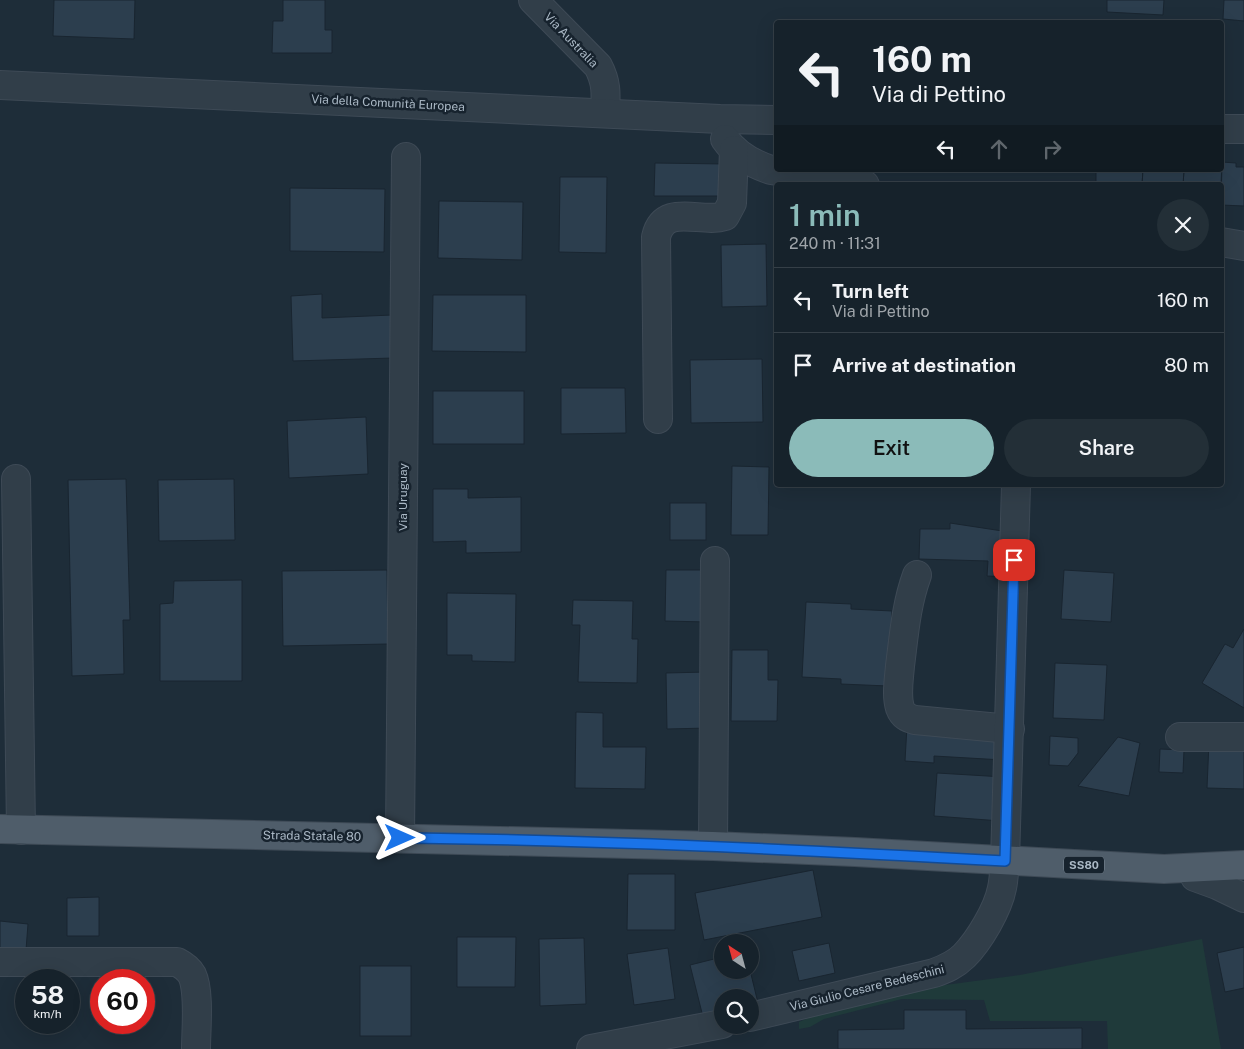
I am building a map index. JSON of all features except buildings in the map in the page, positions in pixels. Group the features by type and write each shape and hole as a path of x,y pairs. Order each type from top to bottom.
{"main road":[{"name":"Strada Statale 80","path":"10,829 713,846 856,852 1164,870 1244,865"},
{"name":"Strada Statale 80","path":"1164,870 1195,877 1244,884"}],"street":[{"name":"Via Australia","path":"533,0 598,66 604,78 606,90 605,113"},
{"name":"Via della Comunità Europea","path":"0,85 774,120"},
{"path":"720,119 719,126 723,137 734,150 758,166 774,170"},
{"path":"1224,129 1244,129"},
{"path":"658,419 656,237 662,222 669,218 677,216 718,218 725,216 732,203 734,150"},
{"name":"Via Uruguay","path":"400,838 406,157"},
{"path":"784,172 846,182"},
{"path":"1224,243 1244,246"},
{"path":"10,829 16,480"},
{"name":"Via Giulio Cesare Bedeschini","path":"759,1015 934,973 951,966 965,956 980,936 994,912 1002,890 1005,861 1016,487"},
{"path":"713,846 715,560"},
{"path":"917,575 905,622 898,686 899,703 903,713 908,718 915,720 1010,729"},
{"path":"1180,738 1244,737"},
{"path":"1195,877 1244,898"},
{"path":"0,962 177,962 186,967 196,987 196,1049"},
{"path":"591,1049 714,1026"}],"green space":[{"path":"1202,939 1221,1049 1108,1049 1107,1021 990,1021 984,1000 902,999 824,1019 810,1027 799,1029 799,1022 825,1011 923,988 1020,975"}],"route":[{"path":"400,838 713,846 1005,861 1014,560"}]}
